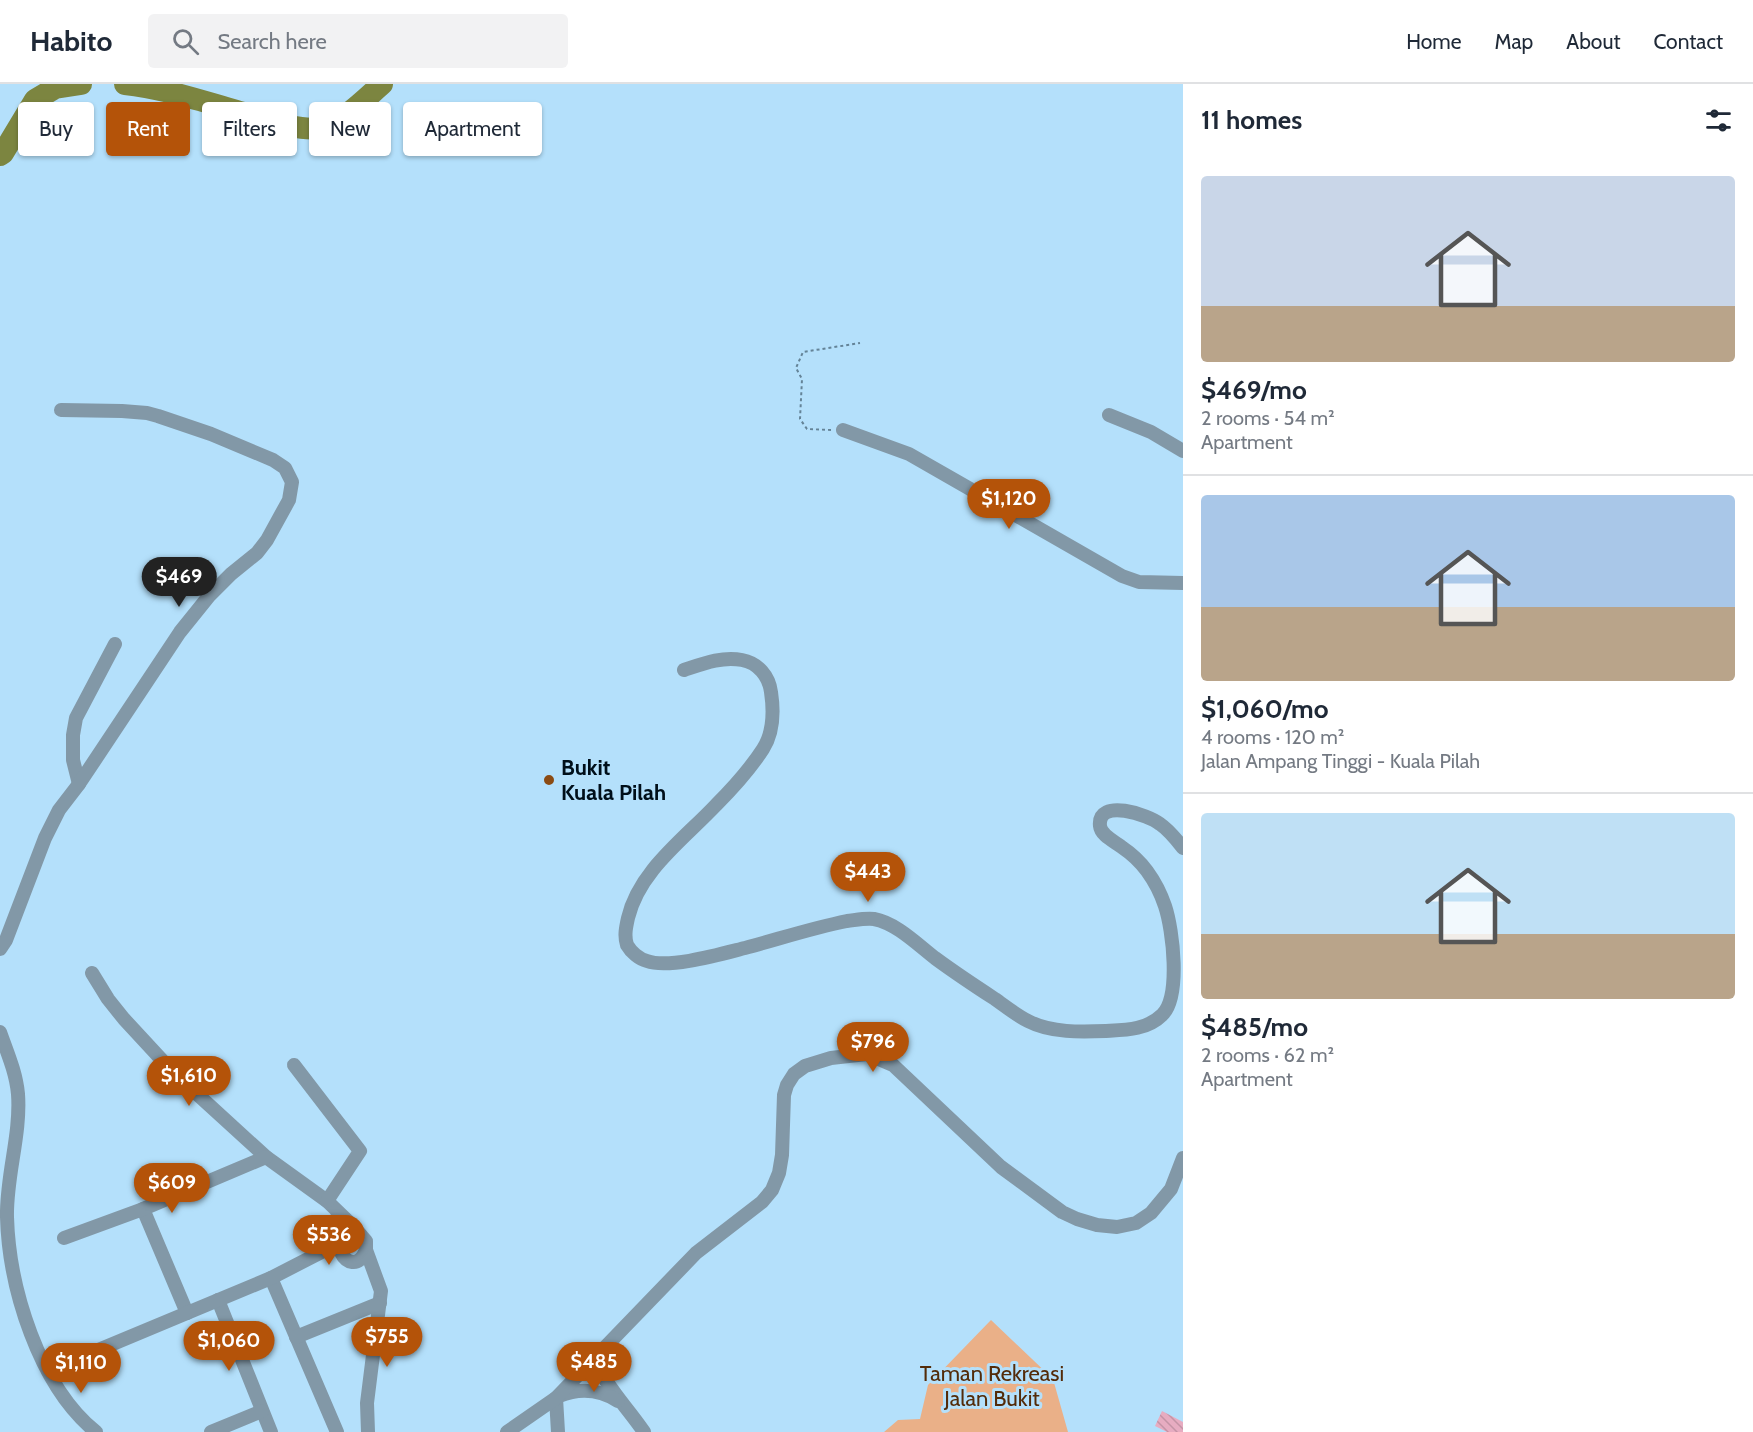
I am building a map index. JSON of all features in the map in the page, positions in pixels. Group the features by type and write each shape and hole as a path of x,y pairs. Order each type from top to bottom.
{"street":[{"path":"0,949 6,940 45,838 60,810 180,632 209,596 257,553 267,540 289,500 292,482 285,468 273,460 211,434 158,416 122,411 61,410"},
{"path":"1109,415 1151,432 1183,451"},
{"path":"843,430 909,454 1122,576 1138,582 1183,583"},
{"path":"79,784 73,760 76,718 115,644"},
{"path":"684,670 723,659 742,660 754,664 763,672 770,685 773,717 771,732 765,747 744,774 650,874 634,899 629,912 626,938 628,947 647,962 679,962 724,953 818,927 854,920 875,920 899,931 1029,1022 1060,1030 1131,1029 1147,1025 1162,1016 1168,1007 1173,977 1171,932 1165,906 1156,885 1145,868 1101,831 1099,824 1101,818 1112,810 1137,813 1158,822 1183,848"},
{"path":"92,973 124,1019 173,1072 266,1157 327,1201 366,1241 362,1255 381,1297 367,1403 368,1432"},
{"path":"0,1032 16,1080 18,1096 18,1115 9,1180 6,1271 27,1326 48,1371 80,1419 96,1432"},
{"path":"558,1432 556,1398 599,1357 696,1253 762,1202 772,1190 779,1173 782,1155 784,1095 794,1074 805,1066 831,1058 867,1054 893,1065 1001,1167 1062,1212 1097,1225 1117,1227 1136,1223 1151,1213 1171,1189 1183,1158"},
{"path":"294,1065 360,1151 327,1201"},
{"path":"64,1238 143,1209 266,1157"},
{"path":"327,1201 336,1220 341,1245 349,1261 362,1255"},
{"path":"143,1209 187,1313"},
{"path":"302,1263 322,1243 336,1220"},
{"path":"48,1371 271,1278 341,1245 347,1234 360,1234"},
{"path":"271,1278 337,1432"},
{"path":"297,1337 381,1297"},
{"path":"218,1300 271,1432"},
{"path":"587,1390 599,1357"},
{"path":"599,1357 606,1382 644,1432"},
{"path":"507,1432 566,1393 587,1390 599,1392 622,1404"},
{"path":"211,1432 262,1411"}],"path":[{"path":"843,430 807,429 800,419 802,379 796,368 803,352 860,343"}],"green space":[{"name":"Taman Rekreasi Jalan Bukit","path":"991,1320 1053,1379 1068,1432 884,1432 898,1420 920,1419 928,1385"}],"building":[{"path":"1162,1411 1183,1422 1183,1432 1167,1432 1155,1426"}],"waterway":[{"path":"0,155 35,100 55,88 81,84"},
{"path":"125,84 182,95 281,124 315,129 331,124 354,109 382,84"}],"place":[{"name":"Bukit Kuala Pilah","path":"549,780"}]}
